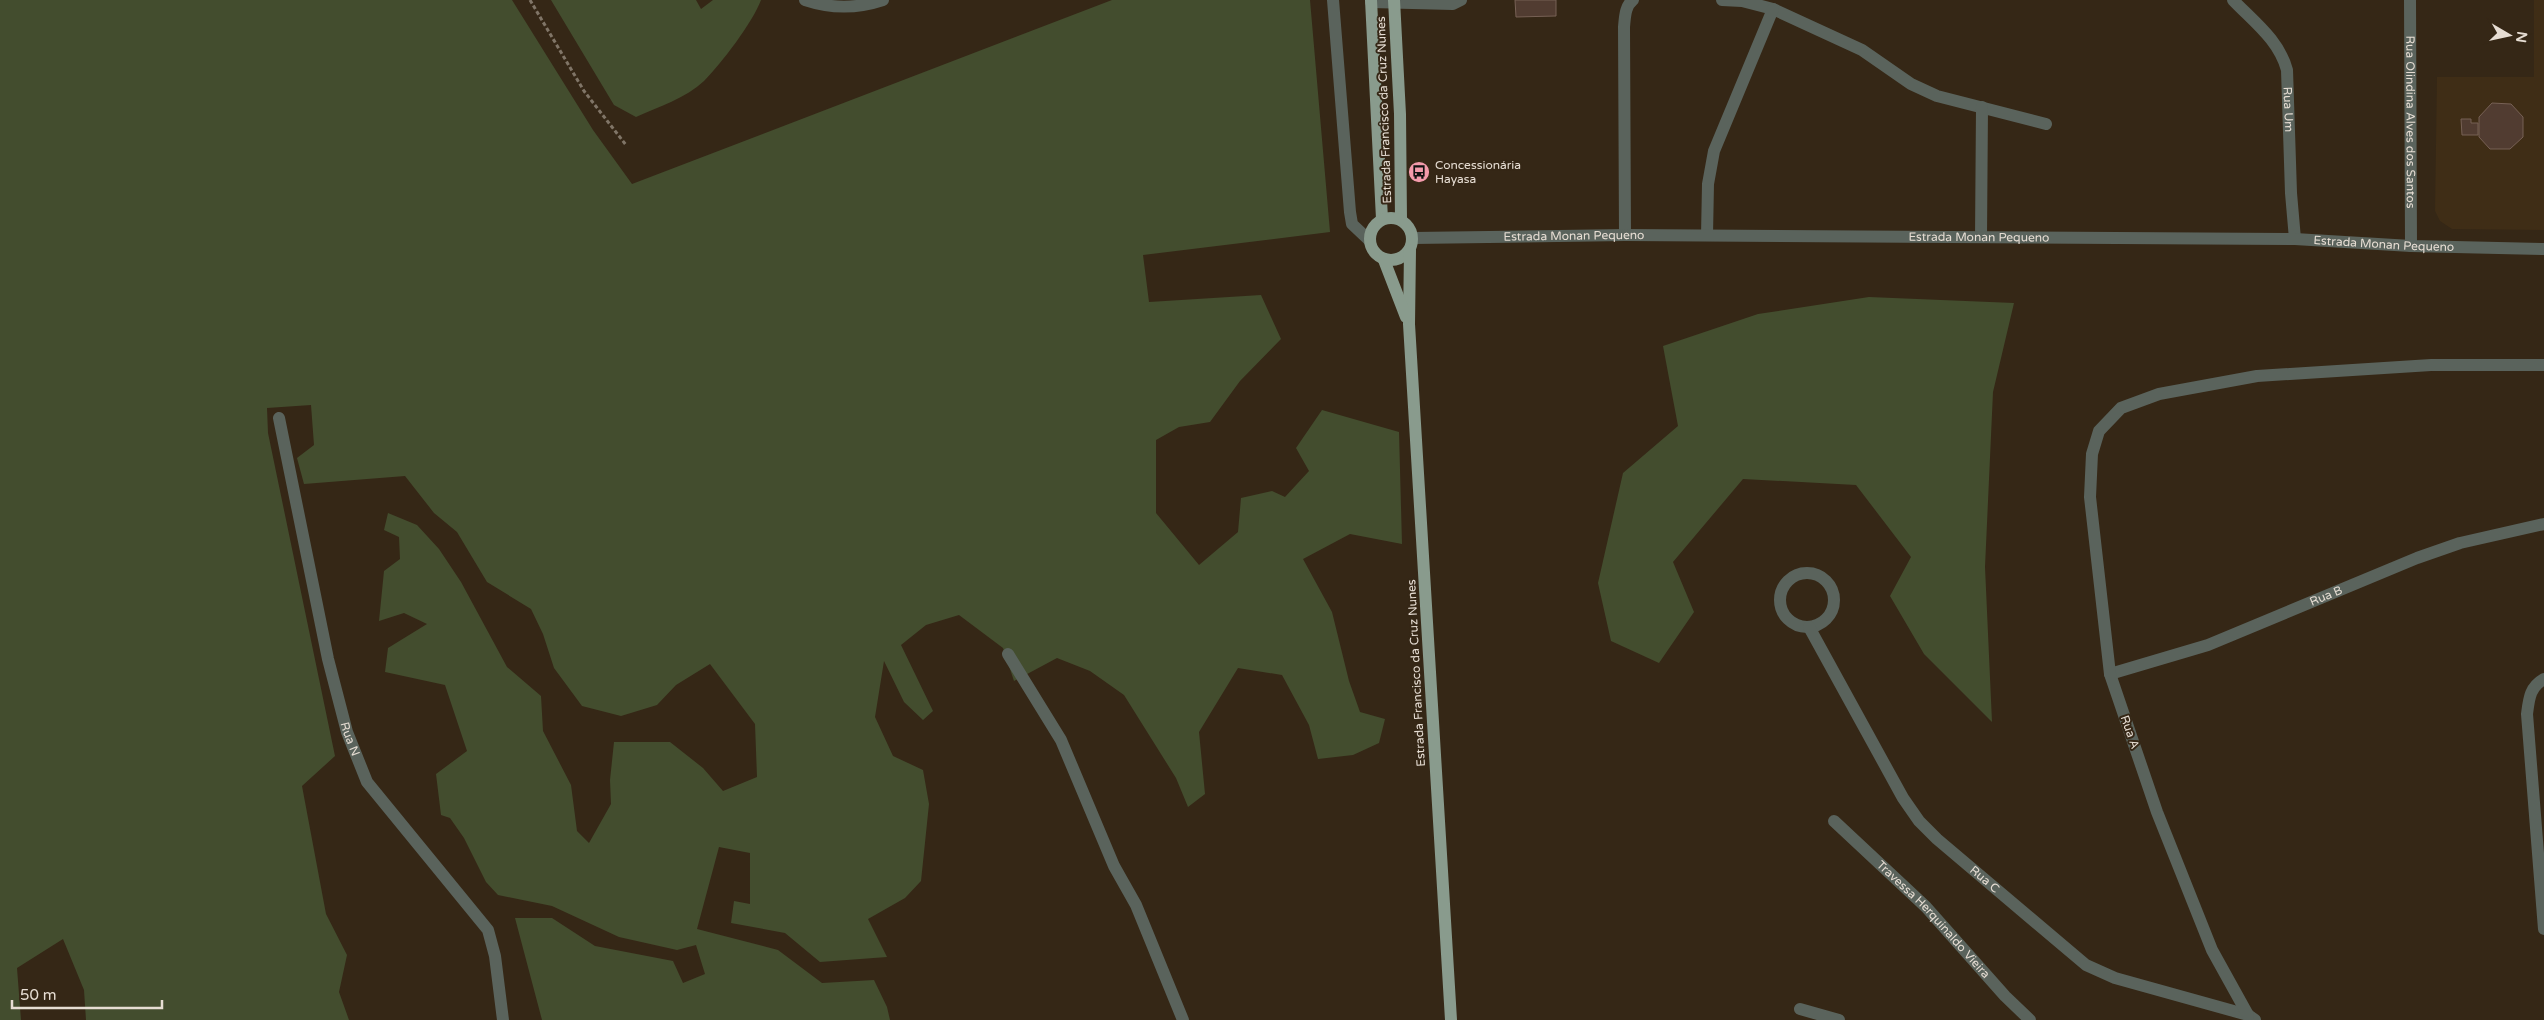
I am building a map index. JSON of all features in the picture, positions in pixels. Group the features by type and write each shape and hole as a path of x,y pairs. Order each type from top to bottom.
{"main road":[{"name":"Estrada Francisco da Cruz Nunes","path":"1371,1 1382,220"},
{"name":"Estrada Francisco da Cruz Nunes","path":"1394,1 1400,114 1401,220"},
{"path":"1382,220 1401,220 1409,227 1411,244 1398,260 1384,260 1374,252 1370,241 1373,228 1382,220"},
{"name":"Estrada Francisco da Cruz Nunes","path":"1411,244 1409,324 1451,1020"},
{"name":"Estrada Francisco da Cruz Nunes","path":"1384,260 1409,324"}],"street":[{"path":"805,0 838,8 863,6 883,0"},
{"path":"1333,0 1350,212 1352,224 1370,241"},
{"path":"1371,1 1453,4 1461,0"},
{"path":"1625,235 1624,26 1625,13 1629,3 1633,0"},
{"path":"1722,0 1742,1 1773,9 1862,50 1911,84 1937,96 2046,124"},
{"name":"Rua Um","path":"2233,0 2272,39 2283,54 2287,70 2291,193 2295,239"},
{"name":"Rua Olindina Alves dos Santos","path":"2410,0 2411,246"},
{"path":"1707,235 1708,184 1714,151 1773,9"},
{"path":"1982,107 1982,237"},
{"name":"Estrada Monan Pequeno","path":"1411,244 1625,235 1707,235 2295,239 2411,246 2544,248"},
{"name":"Rua A","path":"2251,1017 2209,941 2157,812 2110,674 2090,497 2092,454 2099,431 2121,408 2158,394 2257,376 2430,365 2544,365"},
{"name":"Rua N","path":"279,418 328,659 347,732 367,782 488,930 495,956 503,1020"},
{"name":"Rua B","path":"2110,674 2208,645 2417,558 2460,543 2544,524"},
{"path":"1811,573 1823,578 1831,588 1834,601 1826,618 1809,627 1796,625 1786,617 1780,605 1781,592 1787,581 1798,574 1811,573"},
{"name":"Rua C","path":"1809,627 1903,798 1919,821 1937,839 2086,965 2115,978 2251,1017"},
{"path":"1008,654 1061,740 1114,866 1136,905 1183,1020"},
{"path":"2544,679 2535,685 2528,698 2527,714 2544,930"},
{"name":"Travessa Herquinaldo Vieira","path":"1834,820 1926,906 2005,996 2030,1020"},
{"path":"1800,1009 1839,1020"}],"path":[{"path":"530,0 584,91 626,145"}],"shaded area":[{"path":"2534,0 2544,0 2544,230 2452,229 2440,221 2435,211 2437,77 2534,77"}],"green space":[{"path":"0,0 512,0 593,130 632,184 1112,0 1310,0 1330,232 1143,255 1149,302 1261,295 1281,339 1240,381 1210,422 1179,427 1156,440 1156,513 1199,565 1238,532 1241,498 1272,491 1285,497 1309,471 1296,448 1322,410 1399,432 1402,544 1350,534 1303,559 1332,612 1349,681 1360,712 1385,719 1379,743 1353,755 1318,759 1309,725 1282,675 1238,668 1199,732 1205,794 1188,807 1176,778 1124,695 1090,671 1057,658 1014,681 1003,648 959,615 926,625 901,645 933,711 923,720 904,702 884,661 875,717 893,756 923,770 929,804 921,881 905,898 868,919 887,957 820,962 785,933 731,923 734,901 750,904 750,853 719,847 697,929 778,950 822,983 874,980 887,1007 890,1020 542,1020 515,918 552,918 595,946 673,961 683,983 705,974 696,945 677,950 619,937 552,906 498,895 486,882 464,838 450,818 441,815 436,774 467,751 445,685 385,672 388,648 427,624 404,613 379,621 384,571 400,559 399,537 384,530 388,513 417,525 439,549 461,582 507,667 541,696 543,731 571,785 577,831 589,843 611,804 610,780 614,742 670,742 703,768 723,791 757,777 755,724 710,664 676,685 657,705 621,716 582,706 554,668 543,634 531,609 487,582 457,532 434,513 405,476 304,484 297,458 314,445 311,405 267,408 268,433 335,756 302,786 326,914 347,955 339,992 349,1020 86,1020 84,990 63,939 17,968 21,1020 0,1020"},
{"path":"551,0 696,0 701,9 713,0 761,0 751,20 736,42 704,81 680,97 636,117 614,105"},
{"path":"1869,297 2014,303 1993,392 1985,567 1992,722 1924,654 1890,596 1911,557 1856,485 1743,479 1673,562 1694,612 1659,663 1611,641 1598,583 1623,473 1678,426 1663,346 1758,314"}],"building":[{"path":"1515,0 1556,0 1556,16 1516,17"},
{"path":"2492,103 2511,104 2523,117 2523,137 2510,149 2490,149 2479,137 2479,117"},
{"path":"2461,119 2471,119 2471,123 2478,123 2478,135 2462,135"}],"place":[{"name":"Concessionária Hayasa","path":"1419,172"}]}
